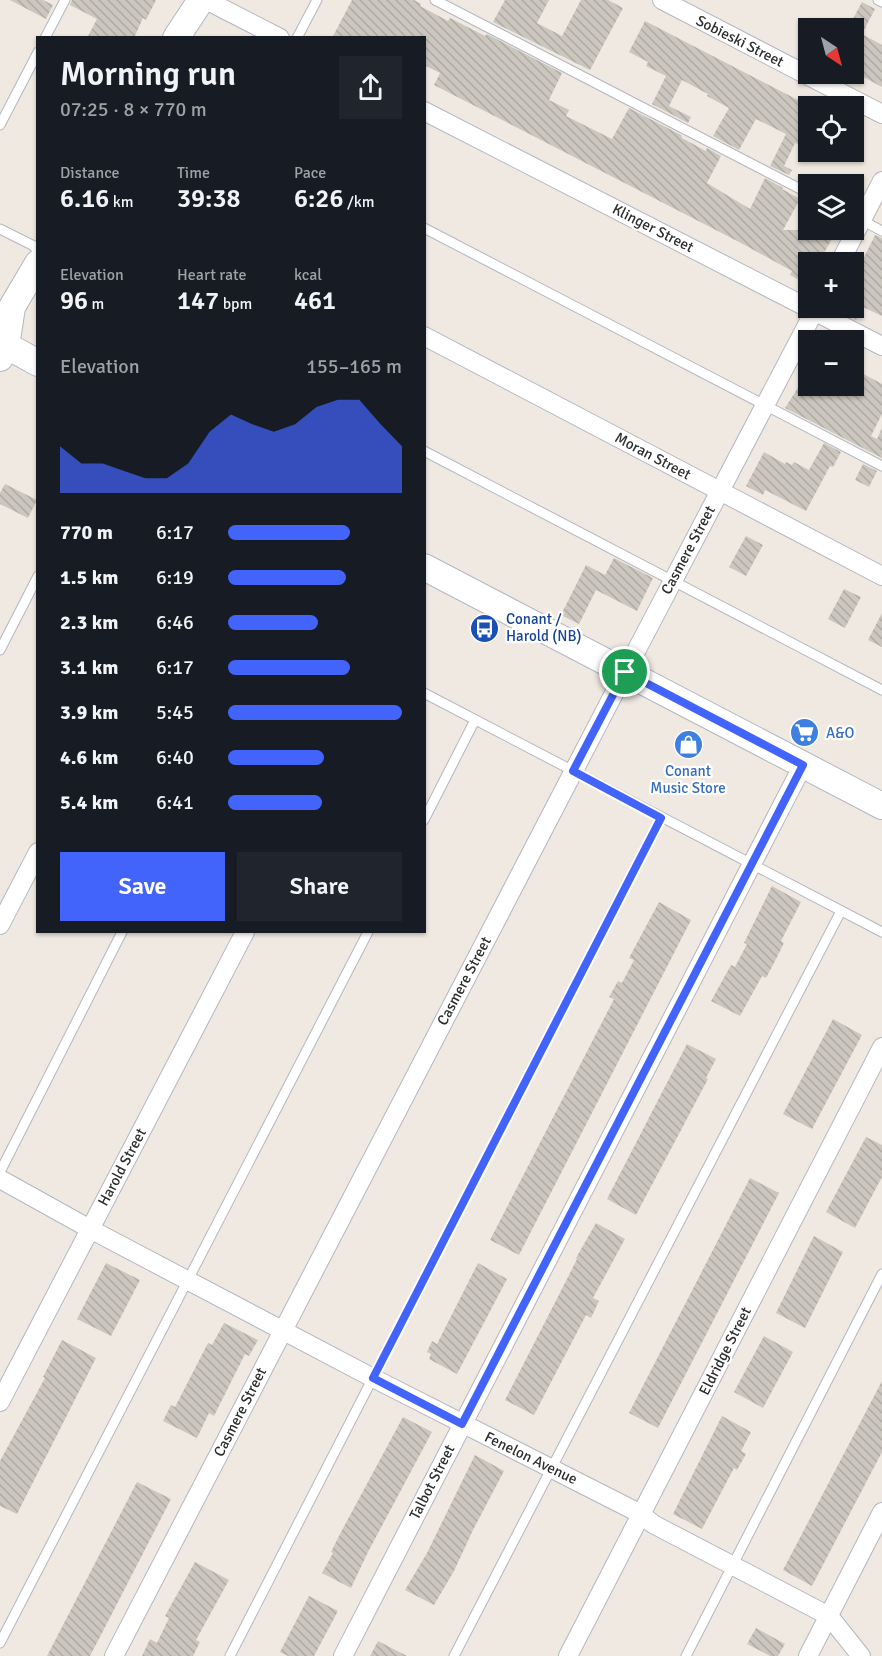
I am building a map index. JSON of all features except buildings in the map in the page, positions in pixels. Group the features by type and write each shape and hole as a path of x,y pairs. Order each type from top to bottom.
{"main road":[{"path":"167,36 188,0"},
{"path":"177,36 201,0"},
{"path":"36,266 12,308 2,349 36,362"},
{"path":"427,574 625,672 882,806"}],"street":[{"path":"206,0 276,36"},
{"name":"Sobieski Street","path":"662,0 882,114"},
{"name":"Klinger Street","path":"426,112 798,300"},
{"path":"864,208 882,182"},
{"name":"Casmere Street","path":"114,1656 810,318"},
{"name":"Klinger Street","path":"831,318 882,346"},
{"name":"Moran Street","path":"426,337 882,576"},
{"name":"Talbot Street","path":"343,1656 803,765"},
{"path":"0,925 36,856"},
{"name":"Harold Street","path":"0,1402 244,933"},
{"name":"Eldridge Street","path":"568,1656 882,1047"},
{"name":"Fenelon Avenue","path":"0,1179 373,1378 641,1514 653,1524 829,1616 861,1656"},
{"path":"808,1656 882,1512"}],"lane":[{"path":"46,36 65,0"},
{"path":"298,36 317,0"},
{"path":"435,0 798,188"},
{"path":"0,125 36,56"},
{"path":"864,222 882,231"},
{"path":"0,229 34,246 36,250"},
{"path":"426,229 882,466"},
{"path":"426,453 882,690"},
{"path":"0,650 36,580"},
{"path":"426,694 882,932"},
{"path":"426,816 475,720"},
{"path":"230,1656 661,818"},
{"path":"454,1656 840,911"},
{"path":"0,1172 121,933"},
{"path":"0,1642 367,933"},
{"path":"686,1656 882,1274"}],"place":[{"name":"Conant / Harold (NB)","path":"485,628"},
{"name":"A&O","path":"805,733"},
{"name":"Conant Music Store","path":"688,744"}],"route":[{"path":"625,672 803,765 462,1424 373,1378 661,818 573,771 625,672"}]}
